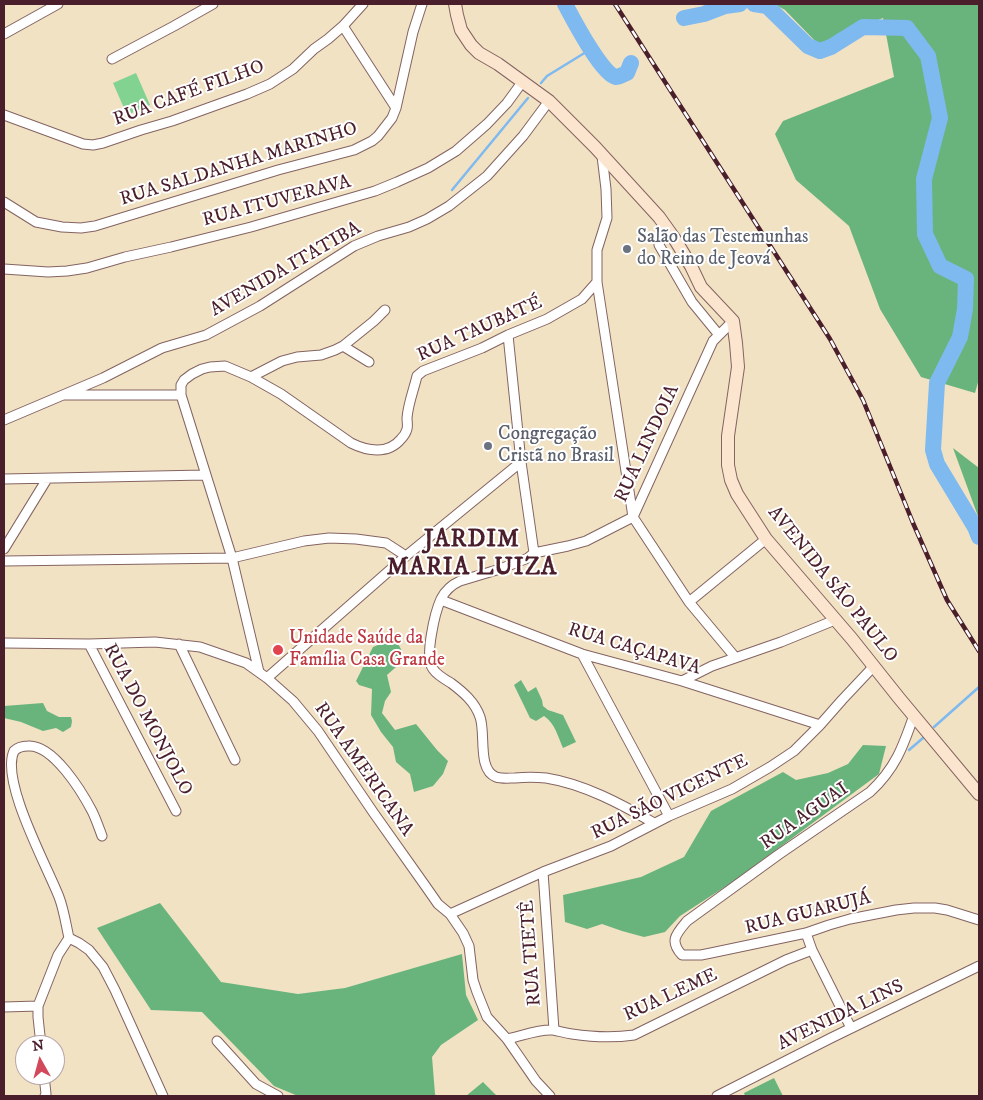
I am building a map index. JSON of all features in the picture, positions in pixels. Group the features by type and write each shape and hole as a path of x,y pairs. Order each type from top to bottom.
{"main road":[{"path":"456,4 461,30 471,44 479,53 523,81 549,101 596,147 602,156 659,217 674,238 701,286 733,321"},
{"name":"AVENIDA SÃO PAULO","path":"733,321 738,367 728,436 728,465 731,480 737,494 766,539 979,794"}],"street":[{"path":"4,34 58,4"},
{"path":"112,59 214,4"},
{"name":"RUA CAFÉ FILHO","path":"4,115 83,144 103,143 172,121 270,84 292,69 343,26 363,4"},
{"name":"RUA SALDANHA MARINHO","path":"4,202 36,222 62,227 81,228 95,226 278,170 354,150 378,136 392,118 396,108 413,32 422,4"},
{"path":"343,26 396,108"},
{"name":"RUA ITUVERAVA","path":"4,269 48,272 87,268 251,227 375,192 428,168 456,151 487,124 507,103 523,81"},
{"name":"AVENIDA ITATIBA","path":"4,420 103,378 162,348 206,335 260,306 354,246 427,219 488,176 549,101"},
{"path":"602,156 607,218 597,250 597,282 633,517 689,602 735,657"},
{"path":"659,245 692,302 720,335"},
{"name":"RUA TAUBATÉ","path":"180,395 181,385 184,380 202,369 225,366 251,376 281,394 359,447 368,450 389,448 400,442 407,430 407,418 417,376 422,371 547,320 582,299 597,282"},
{"path":"251,376 282,361 335,350 343,346 385,310"},
{"name":"RUA LINDOIA","path":"654,823 613,802 570,784 543,778 496,777 489,772 485,762 480,715 466,695 436,673 429,662 433,626 441,600 449,588 460,581 500,569 528,558 534,553 586,541 633,517 713,341 733,321"},
{"path":"508,335 521,462 534,553"},
{"path":"343,346 369,362"},
{"path":"61,395 180,395 232,558 258,672"},
{"path":"267,678 406,556 521,462"},
{"path":"4,479 205,475"},
{"path":"4,549 47,479"},
{"path":"4,561 232,558 304,540 329,538 386,543 406,556"},
{"path":"689,602 766,539"},
{"name":"RUA CAÇAPAVA","path":"441,600 582,654 682,681 820,725"},
{"path":"682,681 712,666 835,620"},
{"name":"RUA AMERICANA","path":"4,643 89,644 155,642 179,644 200,647 220,653 246,664 267,678 292,701 318,730 438,904 450,914 463,933 469,946 473,980 487,1017 507,1040"},
{"name":"RUA DO MONJOLO","path":"89,644 176,811"},
{"path":"179,644 235,760"},
{"path":"582,654 669,816"},
{"name":"RUA SÃO VICENTE","path":"450,914 543,872 611,846 654,823 732,788 770,768 794,751 874,666"},
{"name":"RUA AGUAI","path":"686,921 778,854 870,792 892,767 901,751 914,715"},
{"path":"40,1035 38,1006 58,955 69,938 59,898 26,835 11,801 6,782 6,771 8,759 14,751 20,747 31,745 48,752 64,768 92,811 102,836"},
{"name":"RUA TIETÊ","path":"543,872 554,1030"},
{"name":"RUA GUARUJÁ","path":"686,921 675,939 677,949 682,955 701,955 806,934 850,919 896,910 935,908 979,920"},
{"path":"806,934 851,1028"},
{"path":"69,938 90,950 104,967 163,1096"},
{"name":"RUA LEME","path":"507,1040 536,1032 554,1030 595,1036 634,1035 770,968 812,950"},
{"name":"AVENIDA LINS","path":"717,1096 979,966"},
{"path":"4,1007 38,1006"},
{"path":"507,1040 536,1081 550,1096"},
{"path":"217,1041 256,1084 278,1096"}],"green space":[{"path":"774,4 979,4 979,379 975,393 921,377 880,309 849,226 796,180 775,134 783,121 894,77 883,18 818,44 785,10"},
{"path":"136,73 150,105 127,115 113,83"},
{"path":"953,448 979,468 979,519"},
{"path":"395,638 403,653 396,667 387,675 391,692 385,701 382,713 395,730 416,724 448,761 443,774 433,786 414,792 410,774 396,762 393,747 371,715 372,689 359,685 356,681 373,647"},
{"path":"521,680 528,692 536,687 543,706 548,710 563,715 576,742 563,748 556,730 548,719 544,716 536,721 530,718 514,685"},
{"path":"43,703 47,711 59,717 71,717 71,727 63,732 56,728 43,731 21,722 4,718 4,706"},
{"path":"863,745 886,746 879,774 734,881 680,916 665,932 644,937 602,924 587,929 565,922 563,895 641,877 684,857 711,811 783,772 796,780 828,773 848,764"},
{"path":"160,903 221,982 298,994 345,988 462,954 466,995 478,1020 441,1045 432,1057 436,1096 298,1096 274,1086 202,1012 151,1010 97,928"},
{"path":"774,1078 783,1096 745,1096 744,1093"},
{"path":"483,1082 497,1096 466,1096"}],"waterway":[{"path":"565,4 588,45 610,74 616,77 627,73 631,63"},
{"path":"684,18 704,14 725,6 740,4"},
{"path":"754,4 767,6 808,46 820,51 831,47 863,27 907,28 928,56 940,118 924,179 925,234 940,266 966,279 965,309 960,337 937,383 933,450 937,464 975,527 979,537"},
{"path":"541,83 547,76 591,49"},
{"path":"452,190 528,98"},
{"path":"934,727 979,687"},
{"path":"909,750 923,738"}],"railway":[{"path":"615,4 830,339 863,400 913,523 947,600 979,651"}],"place":[{"name":"Salão das Testemunhas do Reino de Jeová","path":"627,249"},
{"name":"Congregação Cristã no Brasil","path":"488,446"},
{"name":"Unidade Saúde da Família Casa Grande","path":"278,650"}],"district":[{"name":"JARDIM MARIA LUIZA","path":"472,555"}]}
